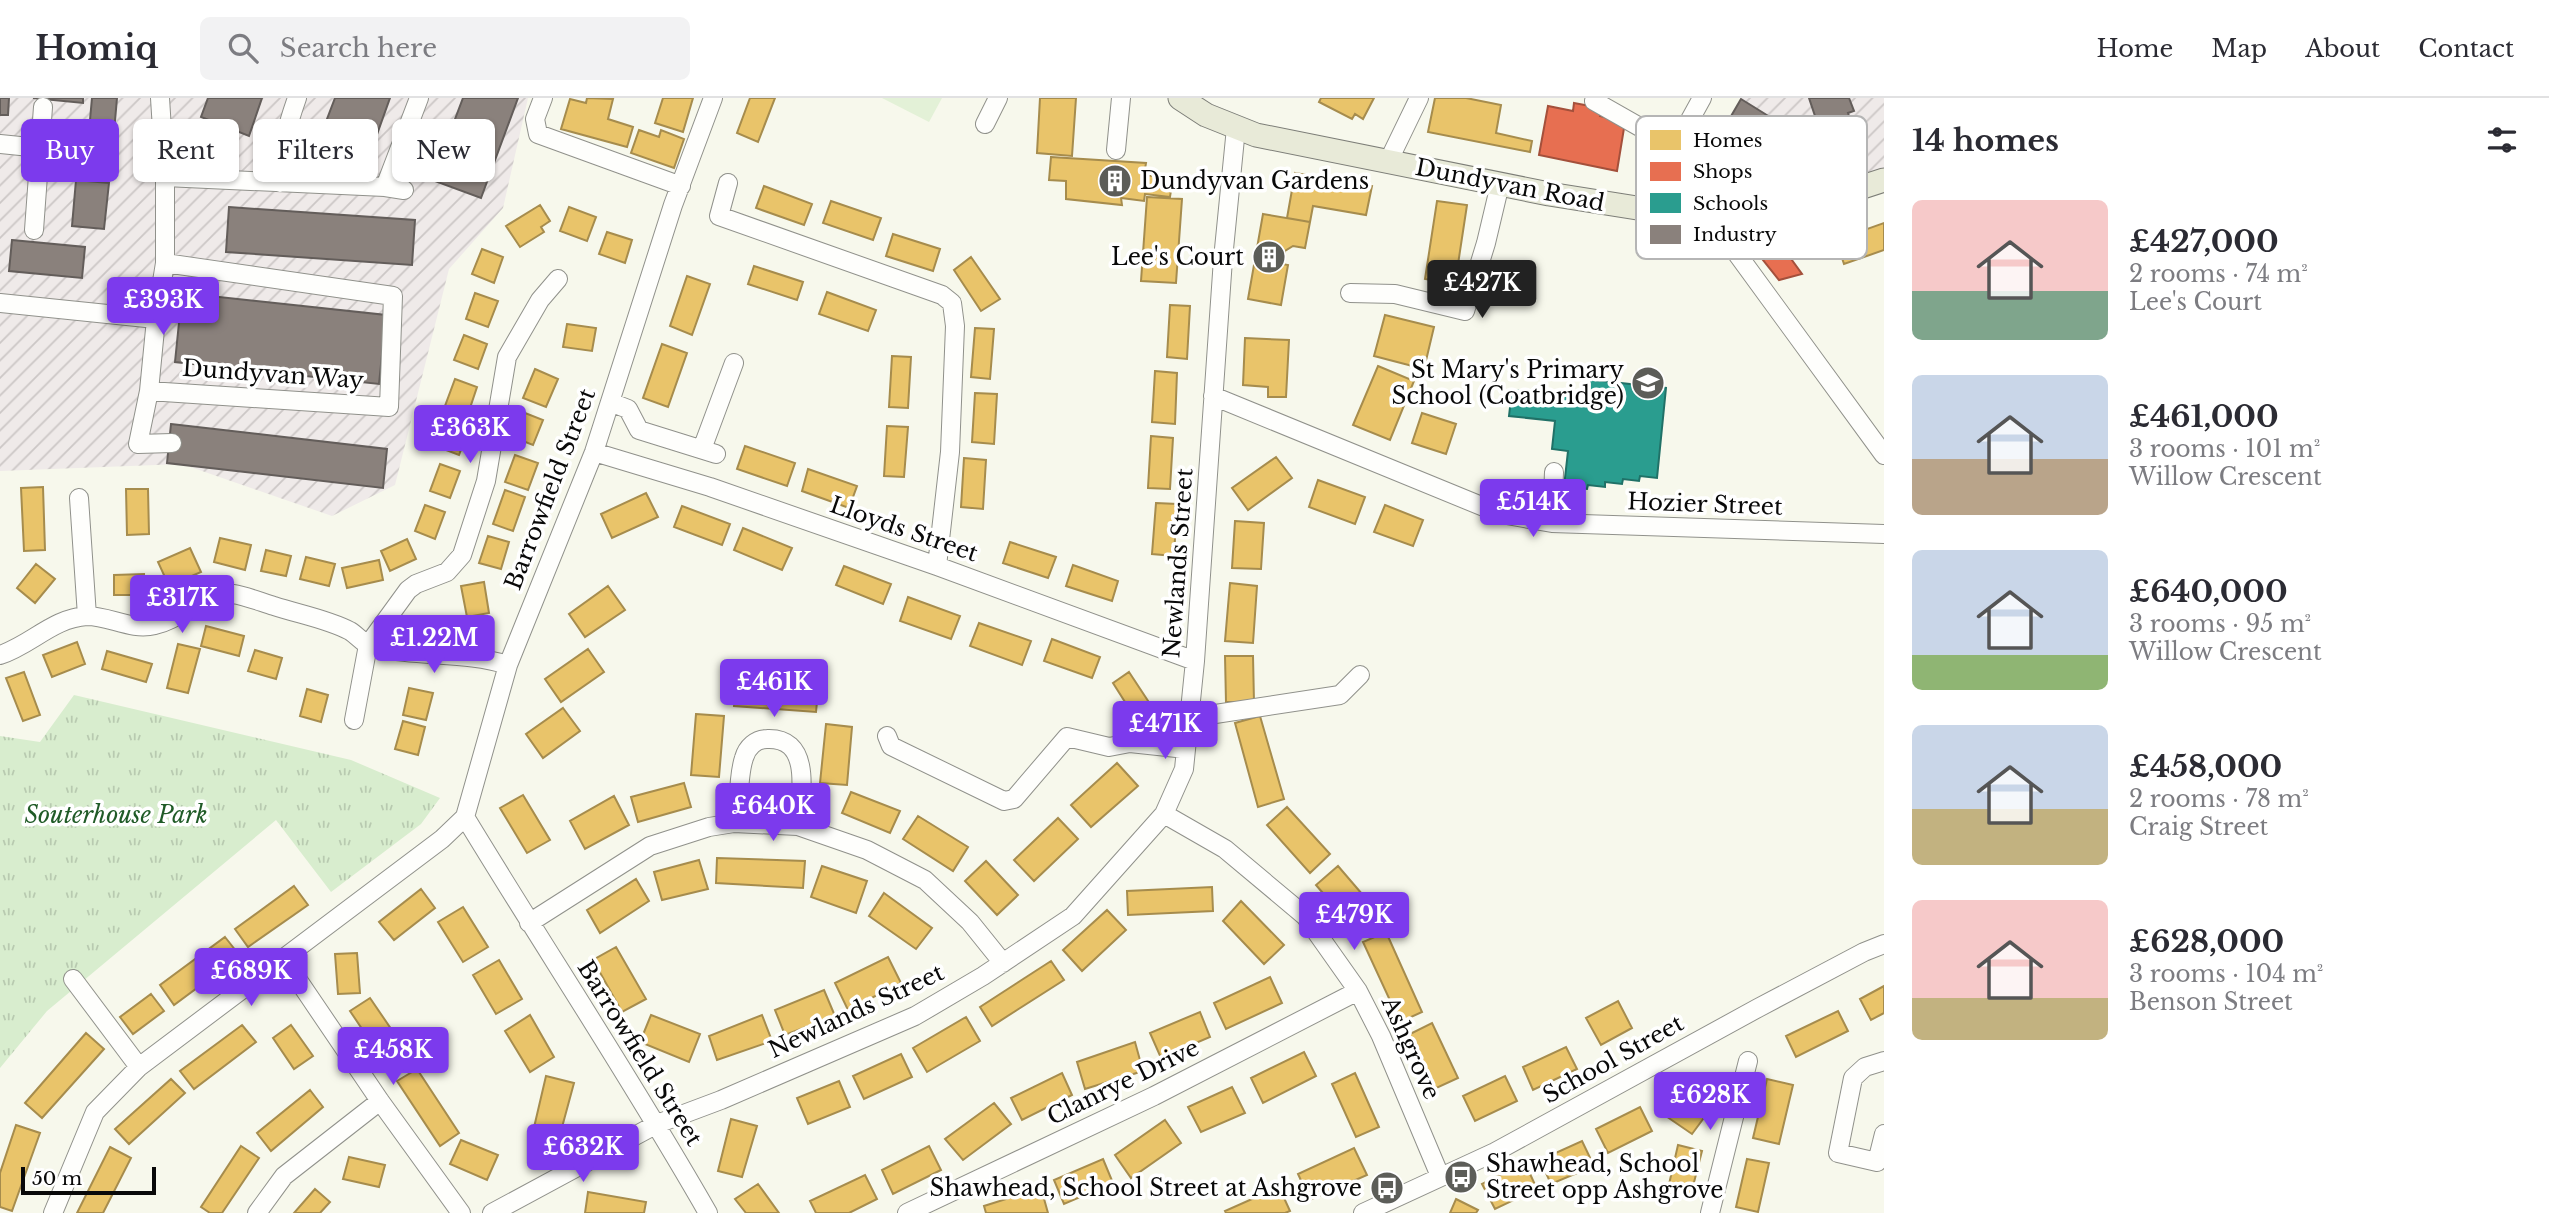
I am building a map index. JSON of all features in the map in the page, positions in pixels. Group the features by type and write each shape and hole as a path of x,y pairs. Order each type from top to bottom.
{"main road":[{"name":"Dundyvan Road","path":"1180,98 1206,115 1256,135 1500,184 1636,208"},
{"name":"Dundyvan Road","path":"1867,186 1884,180"}],"street":[{"path":"160,98 161,119"},
{"path":"280,183 285,131 297,98"},
{"path":"385,187 419,98"},
{"path":"543,98 536,119 538,134 681,186"},
{"name":"Barrowfield Street","path":"708,1213 657,1124 464,817 509,665 594,452 681,186 713,98"},
{"path":"985,124 998,98"},
{"path":"1116,150 1121,98"},
{"path":"1388,162 1419,98"},
{"path":"1692,116 1702,98"},
{"path":"1594,101 1636,125"},
{"path":"42,119 43,107"},
{"name":"Newlands Street","path":"492,1213 565,1171 657,1124 733,1095 915,1016 1003,963 1073,916 1164,814 1184,769 1195,661 1213,396 1236,128"},
{"path":"0,144 21,146"},
{"path":"239,181 404,190"},
{"path":"34,230 38,182"},
{"path":"165,182 165,263 149,391 138,444 172,443"},
{"path":"728,183 719,216 942,295 952,303 955,326 950,452 937,566"},
{"path":"1350,293 1395,294 1465,311 1486,243 1500,184"},
{"path":"1741,259 1884,455"},
{"name":"Dundyvan Way","path":"149,391 388,407 393,296 165,263"},
{"path":"354,720 368,645 408,590 447,572 462,555 486,481 507,357 540,300 558,279"},
{"path":"0,303 156,319"},
{"path":"610,402 628,409 639,429 709,452 734,363"},
{"name":"Hozier Street","path":"1213,396 1501,514 1552,523 1884,534"},
{"name":"Lloyds Street","path":"594,452 710,487 937,566 1195,661"},
{"path":"1552,523 1554,472"},
{"path":"79,498 86,616"},
{"path":"0,655 23,645 62,621 86,616 138,627 153,626 170,620 203,599 234,594 351,632 368,645 433,656 484,657 509,665"},
{"path":"1189,718 1340,695 1360,675"},
{"path":"887,736 891,746 1003,801 1014,799 1068,737 1109,747 1130,743 1186,749"},
{"path":"737,823 743,758 750,746 759,739 772,738 788,741 795,750 800,766 802,783 798,826"},
{"name":"Ashgrove","path":"1164,814 1225,849 1305,916 1358,991 1381,1037 1440,1176"},
{"path":"53,1213 94,1112 139,1067 431,848 464,817"},
{"path":"529,923 649,846 709,827 737,823 798,826 867,850 925,880 970,922 1003,963"},
{"name":"School Street","path":"1363,1213 1495,1152 1770,1001 1864,951 1884,944"},
{"path":"73,979 139,1067"},
{"path":"298,980 380,1101 461,1213"},
{"name":"Clanrye Drive","path":"907,1213 1154,1096 1358,991"},
{"path":"1710,1213 1748,1061"},
{"path":"1884,1061 1865,1067 1853,1078 1838,1153 1877,1162 1884,1134"},
{"path":"257,1213 284,1176 380,1101"}],"shaded area":[{"path":"0,98 528,98 503,208 449,269 395,485 332,516 182,464 0,471"},
{"path":"1741,98 1884,98 1884,172 1867,177 1867,116 1730,116"}],"green space":[{"path":"882,98 942,98 929,122"},
{"name":"Souterhouse Park","path":"74,695 351,760 440,798 421,824 331,892 276,820 47,1011 0,1068 0,736 40,742"}],"building: Homes":[{"path":"587,98 613,99 608,119 633,127 627,147 561,129 570,99 586,103"},
{"path":"663,98 693,98 683,132 655,123"},
{"path":"750,98 775,98 758,142 737,133"},
{"path":"1040,98 1076,98 1072,156 1037,153"},
{"path":"1321,98 1374,98 1363,119 1355,114 1352,119 1319,102"},
{"path":"1435,98 1466,98 1501,105 1496,133 1532,141 1530,152 1428,132"},
{"path":"639,130 659,137 661,130 684,139 674,168 631,153"},
{"name":"Dundyvan Gardens","path":"1051,157 1146,163 1144,175 1173,178 1170,197 1145,194 1144,201 1121,198 1122,205 1066,199 1066,181 1049,180"},
{"name":"Lee's Court","path":"1295,173 1372,186 1366,215 1313,206 1310,222 1287,218"},
{"path":"764,186 812,204 804,225 756,208"},
{"path":"1147,197 1182,199 1176,283 1141,281"},
{"path":"831,201 881,218 873,240 823,223"},
{"path":"1437,201 1467,205 1455,284 1425,279"},
{"path":"540,205 550,221 541,227 544,232 520,247 506,226"},
{"path":"569,207 596,217 587,241 560,231"},
{"name":"Lee's Court","path":"1263,214 1310,222 1305,248 1293,246 1285,251 1282,264 1288,265 1281,305 1248,299"},
{"path":"1884,223 1884,250 1867,256 1867,229"},
{"path":"607,232 632,240 625,263 599,254"},
{"path":"893,234 940,249 933,271 886,256"},
{"path":"482,249 503,257 494,283 472,274"},
{"path":"971,257 1000,299 981,311 954,270"},
{"path":"1842,259 1858,259 1844,264"},
{"path":"754,266 803,282 797,300 748,284"},
{"path":"687,276 710,284 692,335 670,326"},
{"path":"827,292 876,310 868,331 819,314"},
{"path":"475,293 498,301 488,327 466,319"},
{"path":"1170,305 1190,306 1187,359 1167,357"},
{"path":"1385,315 1434,327 1424,369 1374,356"},
{"path":"567,324 596,328 592,351 563,347"},
{"path":"975,328 994,329 990,379 971,377"},
{"path":"464,335 487,344 478,369 454,360"},
{"path":"1245,338 1289,340 1286,397 1268,397 1268,387 1243,385"},
{"path":"662,344 687,353 668,407 643,398"},
{"path":"892,356 911,357 908,408 889,407"},
{"path":"1378,366 1414,381 1390,440 1353,425"},
{"path":"535,369 558,379 546,407 523,398"},
{"path":"1155,371 1177,373 1175,424 1152,422"},
{"path":"455,379 477,387 468,414 445,406"},
{"path":"975,393 997,394 994,444 972,442"},
{"path":"525,413 543,420 533,445 515,438"},
{"path":"1422,413 1456,424 1446,454 1412,443"},
{"path":"450,415 471,423 459,455 438,447"},
{"path":"887,426 908,427 904,477 884,476"},
{"path":"1151,436 1173,438 1170,489 1148,488"},
{"path":"745,446 795,463 787,486 737,469"},
{"path":"515,455 538,463 528,490 505,482"},
{"path":"1276,457 1292,478 1248,510 1232,488"},
{"path":"964,458 986,460 983,509 961,507"},
{"path":"440,464 460,471 450,498 430,491"},
{"path":"808,469 857,486 849,508 802,491"},
{"path":"1318,480 1365,497 1355,524 1309,507"},
{"path":"43,487 45,550 24,551 21,488"},
{"path":"126,489 148,489 149,534 127,535"},
{"path":"505,490 525,497 513,531 493,524"},
{"path":"646,493 658,517 612,538 601,514"},
{"path":"1156,503 1177,504 1174,556 1152,554"},
{"path":"425,505 445,512 435,539 415,531"},
{"path":"1385,505 1423,520 1413,546 1374,532"},
{"path":"682,506 730,524 722,545 674,527"},
{"path":"1235,521 1264,523 1261,569 1232,568"},
{"path":"743,528 792,548 782,570 734,550"},
{"path":"488,536 509,542 501,569 479,563"},
{"path":"220,538 251,545 245,570 214,562"},
{"path":"407,539 416,559 390,571 381,551"},
{"path":"1010,542 1056,557 1048,578 1003,563"},
{"path":"190,548 201,572 169,586 158,562"},
{"path":"266,550 291,556 286,576 261,571"},
{"path":"306,557 335,564 329,586 300,579"},
{"path":"379,560 383,580 347,588 342,568"},
{"path":"36,564 55,579 35,603 17,588"},
{"path":"1073,565 1118,581 1112,601 1066,586"},
{"path":"844,566 891,584 883,604 836,585"},
{"path":"144,574 144,595 114,595 114,575"},
{"path":"484,582 489,613 467,617 461,586"},
{"path":"1230,583 1257,586 1253,643 1225,641"},
{"path":"608,586 625,610 585,637 569,614"},
{"path":"908,597 960,616 951,639 900,621"},
{"path":"979,623 1031,641 1022,665 970,646"},
{"path":"206,626 244,636 239,656 201,646"},
{"path":"1052,639 1100,657 1092,678 1044,661"},
{"path":"77,642 85,664 52,677 43,655"},
{"path":"178,644 200,649 188,693 167,688"},
{"path":"588,649 604,672 561,702 545,679"},
{"path":"255,650 282,658 276,679 248,671"},
{"path":"107,651 152,664 146,682 102,669"},
{"path":"1225,656 1253,656 1254,702 1226,702"},
{"path":"24,672 40,715 23,721 6,678"},
{"path":"1129,672 1156,713 1139,724 1113,683"},
{"path":"736,685 818,692 816,712 734,706"},
{"path":"409,688 433,693 426,720 403,715"},
{"path":"307,689 328,695 321,722 300,716"},
{"path":"563,708 580,731 543,758 526,734"},
{"path":"696,714 724,716 719,777 691,775"},
{"path":"1260,716 1284,799 1258,807 1235,723"},
{"path":"403,721 425,727 418,755 395,749"},
{"path":"826,724 852,727 847,785 820,783"},
{"path":"1117,763 1138,786 1091,827 1071,805"},
{"path":"684,783 691,807 638,822 631,797"},
{"path":"851,792 900,811 890,833 842,813"},
{"path":"523,795 550,840 527,853 500,808"},
{"path":"614,796 629,825 585,849 570,821"},
{"path":"1287,807 1330,854 1310,873 1267,825"},
{"path":"918,816 968,847 953,871 903,839"},
{"path":"1058,818 1078,839 1034,881 1014,860"},
{"path":"717,858 805,861 803,888 716,883"},
{"path":"699,860 708,889 662,900 654,872"},
{"path":"986,861 1018,895 997,915 965,881"},
{"path":"822,866 867,881 856,913 811,897"},
{"path":"1338,866 1380,915 1358,934 1316,885"},
{"path":"636,879 649,901 600,933 587,910"},
{"path":"294,886 308,905 248,947 235,929"},
{"path":"1212,887 1213,911 1128,915 1127,891"},
{"path":"421,889 435,908 394,940 379,922"},
{"path":"884,893 932,928 916,949 869,916"},
{"path":"1241,901 1284,945 1264,964 1223,921"},
{"path":"463,907 488,947 463,962 438,922"},
{"path":"1107,910 1126,930 1082,971 1063,950"},
{"path":"1386,932 1422,1012 1400,1022 1363,942"},
{"path":"225,937 240,956 174,1005 160,985"},
{"path":"616,947 646,999 622,1012 593,960"},
{"path":"357,953 360,993 338,994 335,954"},
{"path":"888,957 901,983 848,1010 835,983"},
{"path":"499,960 522,999 496,1014 473,975"},
{"path":"1051,961 1064,980 992,1026 980,1007"},
{"path":"1270,977 1282,1003 1226,1029 1214,1003"},
{"path":"1884,986 1884,1013 1871,1020 1860,999"},
{"path":"824,990 835,1016 785,1035 775,1010"},
{"path":"151,994 164,1011 133,1034 120,1017"},
{"path":"370,998 413,1061 393,1075 350,1011"},
{"path":"1618,1001 1632,1028 1601,1045 1586,1018"},
{"path":"1838,1011 1848,1031 1796,1057 1786,1036"},
{"path":"1200,1012 1210,1037 1161,1058 1150,1033"},
{"path":"530,1015 554,1057 530,1072 505,1031"},
{"path":"651,1015 700,1034 689,1062 640,1042"},
{"path":"762,1015 772,1041 717,1060 709,1036"},
{"path":"966,1017 980,1041 927,1072 913,1048"},
{"path":"1432,1023 1458,1078 1432,1090 1406,1036"},
{"path":"242,1025 256,1042 194,1089 180,1071"},
{"path":"291,1025 313,1056 294,1069 273,1038"},
{"path":"86,1033 104,1049 42,1118 25,1103"},
{"path":"1135,1042 1143,1071 1085,1089 1077,1062"},
{"path":"1566,1047 1577,1069 1533,1090 1523,1067"},
{"path":"1304,1052 1316,1076 1263,1103 1251,1078"},
{"path":"901,1054 912,1077 864,1099 853,1076"},
{"path":"417,1069 459,1133 440,1146 397,1081"},
{"path":"1062,1073 1072,1095 1022,1120 1011,1098"},
{"path":"1355,1073 1379,1127 1356,1137 1332,1084"},
{"path":"546,1076 574,1083 558,1142 532,1136"},
{"path":"1505,1076 1517,1101 1475,1121 1463,1096"},
{"path":"171,1079 185,1093 129,1144 115,1129"},
{"path":"1767,1079 1793,1085 1779,1144 1753,1138"},
{"path":"839,1081 850,1107 808,1124 797,1098"},
{"path":"1232,1087 1245,1113 1201,1132 1188,1107"},
{"path":"310,1090 323,1107 271,1151 257,1133"},
{"path":"1673,1092 1706,1115 1692,1134 1660,1112"},
{"path":"994,1103 1011,1124 963,1160 945,1139"},
{"path":"1640,1107 1652,1131 1608,1153 1596,1129"},
{"path":"731,1119 757,1126 742,1177 718,1171"},
{"path":"1165,1120 1181,1143 1131,1178 1115,1155"},
{"path":"16,1125 40,1133 12,1211 0,1207 0,1173"},
{"path":"461,1140 498,1155 487,1180 450,1164"},
{"path":"1582,1141 1594,1166 1551,1184 1540,1160"},
{"path":"1678,1145 1702,1151 1690,1198 1667,1193"},
{"path":"241,1146 259,1158 222,1213 210,1213 201,1207"},
{"path":"929,1146 941,1170 893,1194 882,1170"},
{"path":"110,1147 131,1158 103,1213 77,1213"},
{"path":"1354,1148 1367,1175 1310,1200 1298,1174"},
{"path":"349,1157 385,1165 379,1187 343,1179"},
{"path":"1103,1159 1113,1183 1064,1204 1054,1180"},
{"path":"1747,1159 1769,1163 1758,1212 1736,1207"},
{"path":"1525,1163 1537,1189 1495,1209 1482,1184"},
{"path":"865,1175 877,1199 849,1213 816,1213 810,1201"},
{"path":"758,1184 779,1213 746,1213 735,1199"},
{"path":"1279,1187 1290,1211 1225,1211"},
{"path":"1041,1188 1048,1213 986,1213 984,1206"},
{"path":"315,1189 330,1202 320,1213 294,1213"},
{"path":"588,1192 646,1202 644,1213 585,1213"},
{"path":"1456,1199 1478,1210 1476,1213 1450,1213"}],"building: Shops":[{"path":"1574,103 1601,108 1600,116 1625,122 1617,171 1539,155 1548,106 1573,111"},
{"path":"1762,259 1791,259 1802,274 1779,280"}],"building: Schools":[{"path":"1584,379 1666,388 1657,478 1640,476 1639,481 1623,479 1622,484 1605,482 1605,487 1588,485 1587,489 1564,487 1568,451 1552,449 1555,421 1509,416 1512,390 1582,397"}],"building: Industry":[{"path":"0,98 9,98 8,115 0,115"},
{"path":"33,98 83,98 83,103"},
{"path":"92,98 117,98 115,119 90,119"},
{"path":"208,98 262,98 249,136 239,132 239,119 201,117"},
{"path":"335,98 390,98 378,132 378,119 327,119"},
{"path":"463,98 518,98 495,160 495,119 455,119"},
{"path":"1809,98 1849,98 1854,111 1848,113 1849,116 1815,116"},
{"path":"1741,99 1768,116 1731,116"},
{"path":"76,182 109,183 104,229 72,226"},
{"path":"437,182 487,182 481,198"},
{"path":"229,207 415,220 412,265 226,252"},
{"path":"12,240 85,247 82,278 9,271"},
{"path":"182,293 386,315 379,384 175,362"},
{"path":"171,424 387,449 383,488 167,463"}],"place":[{"name":"Dundyvan Gardens","path":"1115,181"},
{"name":"Lee's Court","path":"1269,257"},
{"name":"St Mary's Primary School (Coatbridge)","path":"1648,383"},
{"name":"Shawhead, School Street opp Ashgrove","path":"1461,1177"},
{"name":"Shawhead, School Street at Ashgrove","path":"1387,1188"}]}
